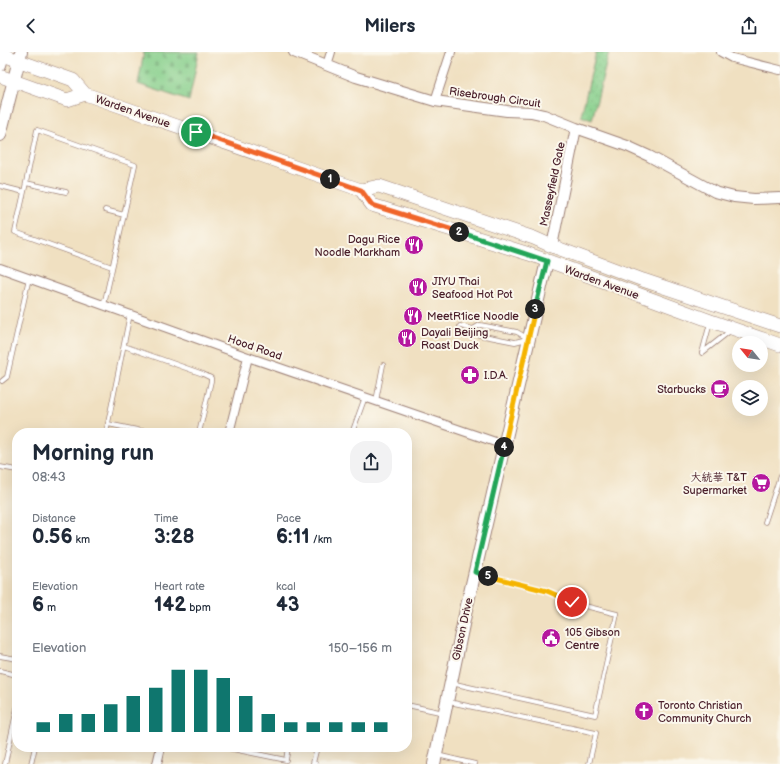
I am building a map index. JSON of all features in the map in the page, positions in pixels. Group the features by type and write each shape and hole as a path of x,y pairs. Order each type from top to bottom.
{"main road":[{"name":"Warden Avenue","path":"2,57 20,56 73,80 85,94 361,190 379,186 534,238 643,280 780,326"},
{"path":"0,135 20,56"},
{"name":"Warden Avenue","path":"0,76 67,100 85,94"},
{"name":"Warden Avenue","path":"361,190 372,205 547,261 780,345"},
{"name":"Gibson Drive","path":"435,762 475,572 547,261"},
{"path":"711,321 725,308"}],"street":[{"name":"Risebrough Circuit","path":"294,52 356,77 435,101 507,111 531,112 544,115 627,146 649,156 715,192 734,197 754,199 780,198"},
{"path":"326,65 331,52"},
{"path":"435,101 451,52"},
{"path":"721,52 732,58 780,70"},
{"name":"Masseyfield Gate","path":"552,246 576,128"},
{"path":"547,261 552,246"},
{"name":"Hood Road","path":"0,268 504,445"},
{"path":"230,428 248,356"},
{"path":"157,764 160,752"}],"lane":[{"path":"104,305 135,165 37,130 15,232 112,267"},
{"path":"26,183 66,192"},
{"path":"0,186 24,192"},
{"path":"105,210 124,215"},
{"path":"2,381 7,377 29,278"},
{"path":"107,428 130,314"},
{"path":"711,321 702,353 734,329"},
{"path":"473,329 480,325 517,332 528,338"},
{"path":"460,326 473,329 479,335 515,342 528,338"},
{"path":"124,346 211,378 200,428"},
{"path":"376,401 383,365"},
{"path":"354,428 365,397"},
{"path":"108,424 128,428"},
{"path":"0,467 12,469"},
{"path":"765,522 780,476"},
{"path":"451,683 595,715 617,614 573,603 547,591 475,572"},
{"path":"0,656 12,658"},
{"path":"0,671 12,674"},
{"path":"412,705 446,707 596,734 589,764"},
{"path":"5,764 12,731"},
{"path":"31,764 34,752"},
{"path":"247,752 286,760 287,752"},
{"path":"315,752 313,763 316,764"},
{"path":"435,762 475,764"}],"green space":[{"path":"144,52 199,52 189,101 138,84"},
{"path":"596,52 609,52 592,120 581,116"}],"place":[{"name":"Dagu Rice Noodle Markham","path":"414,245"},
{"name":"JIYU Thai Seafood Hot Pot","path":"418,287"},
{"name":"MeetR1ice Noodle","path":"413,316"},
{"name":"Dayali Beijing Roast Duck","path":"407,338"},
{"name":"I.D.A.","path":"470,375"},
{"name":"Starbucks","path":"720,389"},
{"name":"大統華 T&T Supermarket","path":"761,483"},
{"name":"105 Gibson Centre","path":"551,638"},
{"name":"Toronto Christian Community Church","path":"644,711"}],"route":[{"path":"196,132 361,190 372,205 547,261 475,572 551,592 572,602"}]}
